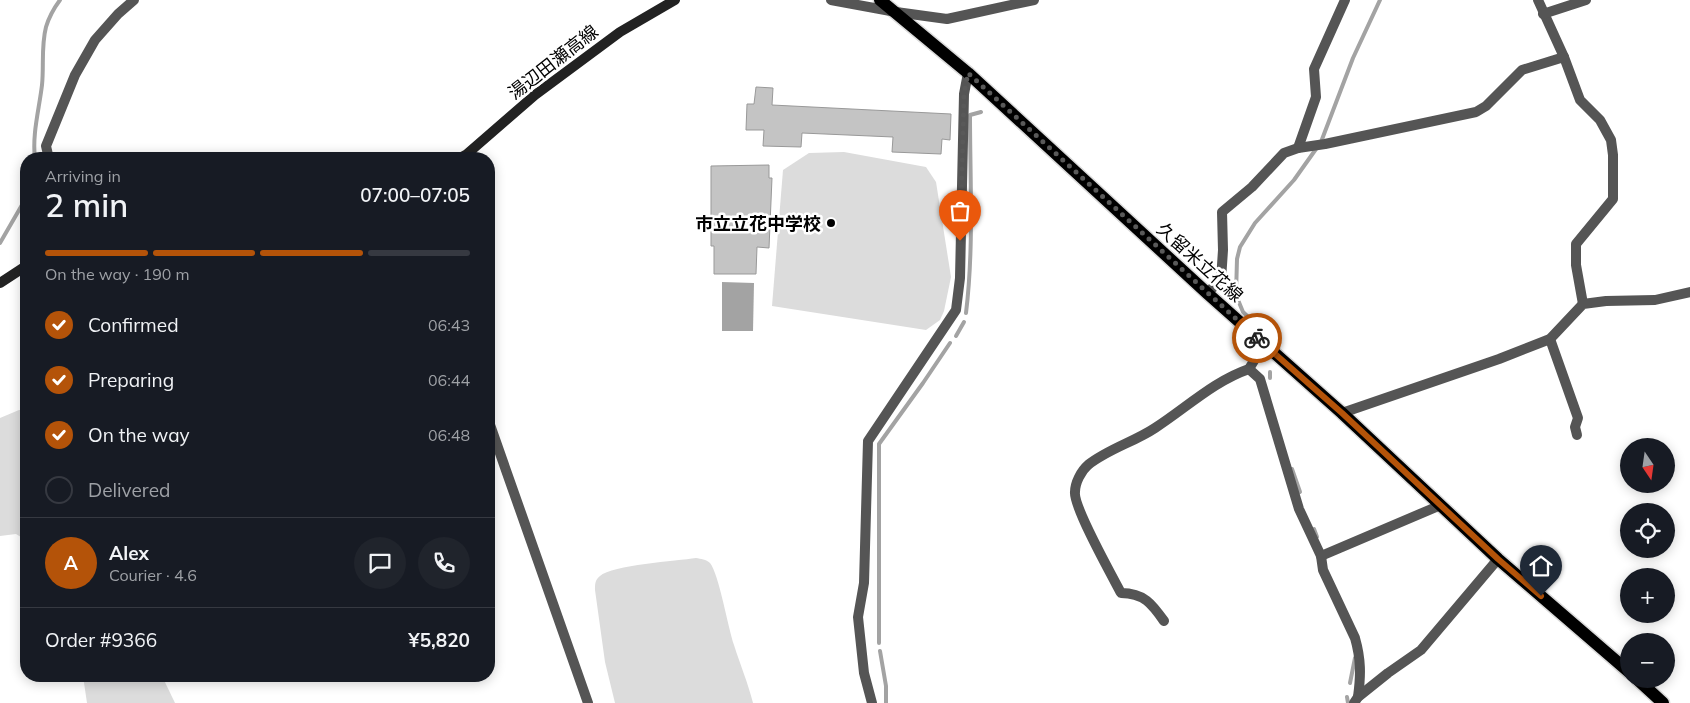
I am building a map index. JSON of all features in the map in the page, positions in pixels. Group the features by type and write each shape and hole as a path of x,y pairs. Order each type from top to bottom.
{"main road":[{"name":"湯辺田瀬高線","path":"468,152 535,95 620,32 675,0"},
{"name":"久留米立花線","path":"880,0 968,73 1207,293 1342,413 1498,559 1620,664"},
{"path":"0,283 20,270"},
{"path":"1648,688 1663,703"}],"street":[{"path":"47,152 46,146 75,75 95,40 118,14 134,0"},
{"path":"831,0 947,19 1034,0"},
{"path":"1298,148 1316,97 1314,69 1345,0"},
{"path":"1538,0 1564,58 1580,100 1600,120 1611,140 1613,199 1576,244 1576,266 1583,304"},
{"path":"1543,14 1586,0"},
{"path":"1207,293 1221,280 1223,250 1222,212 1252,187 1284,152 1476,112 1486,106 1522,70 1564,58"},
{"path":"872,703 864,674 858,617 864,583 868,441 956,310 960,278 964,94 968,73"},
{"path":"1342,413 1499,359 1550,339 1583,304 1606,301 1654,300 1690,292"},
{"path":"1550,339 1578,418 1575,427 1577,434"},
{"path":"1164,621 1150,602 1132,593 1121,593 1080,511 1074,493 1080,476 1087,466 1104,455 1153,429 1236,373 1249,369 1264,344"},
{"path":"1249,369 1260,379 1299,510 1321,556 1324,570 1355,638 1361,676 1356,700"},
{"path":"495,439 588,703"},
{"path":"1321,556 1440,505"},
{"path":"1356,700 1388,672 1421,650 1498,559"}],"shaded area":[{"path":"844,152 926,167 936,182 951,277 944,311 940,320 926,330 772,306 783,170 809,153"},
{"path":"722,282 754,283 753,331 722,331"},
{"path":"20,410 20,536 16,534 0,536 0,418"},
{"path":"696,558 710,563 713,569 753,703 615,703 605,662 595,590 596,581 607,572 617,569"},
{"path":"84,682 165,682 175,703 87,703"}],"building":[{"path":"756,87 773,88 772,105 951,114 950,140 942,139 941,154 892,152 893,137 802,133 801,147 763,146 764,130 746,130 747,104 754,104"},
{"path":"769,165 769,178 772,178 769,248 757,247 756,274 714,274 714,246 711,246 711,166"}],"waterway":[{"path":"34,152 35,131 42,85 44,34 50,16 60,0"},
{"path":"1269,342 1267,335 1243,312 1236,295 1237,259 1240,247 1255,223 1294,180 1321,142 1353,58 1380,0"},
{"path":"966,313 971,239 970,115 981,112"},
{"path":"0,243 20,208"},
{"path":"956,336 964,322"},
{"path":"879,643 879,444 950,343"},
{"path":"1270,372 1270,378"},
{"path":"1292,469 1300,492"},
{"path":"1314,529 1317,537"},
{"path":"880,651 886,686 886,703"},
{"path":"1350,683 1355,658"},
{"path":"1347,697 1348,703"}],"way so far":[{"path":"960,241 964,94 968,73 1257,338"}],"place":[{"name":"市立立花中学校","path":"831,223"}],"route":[{"path":"1257,338 1342,413 1498,559 1541,596"}]}
